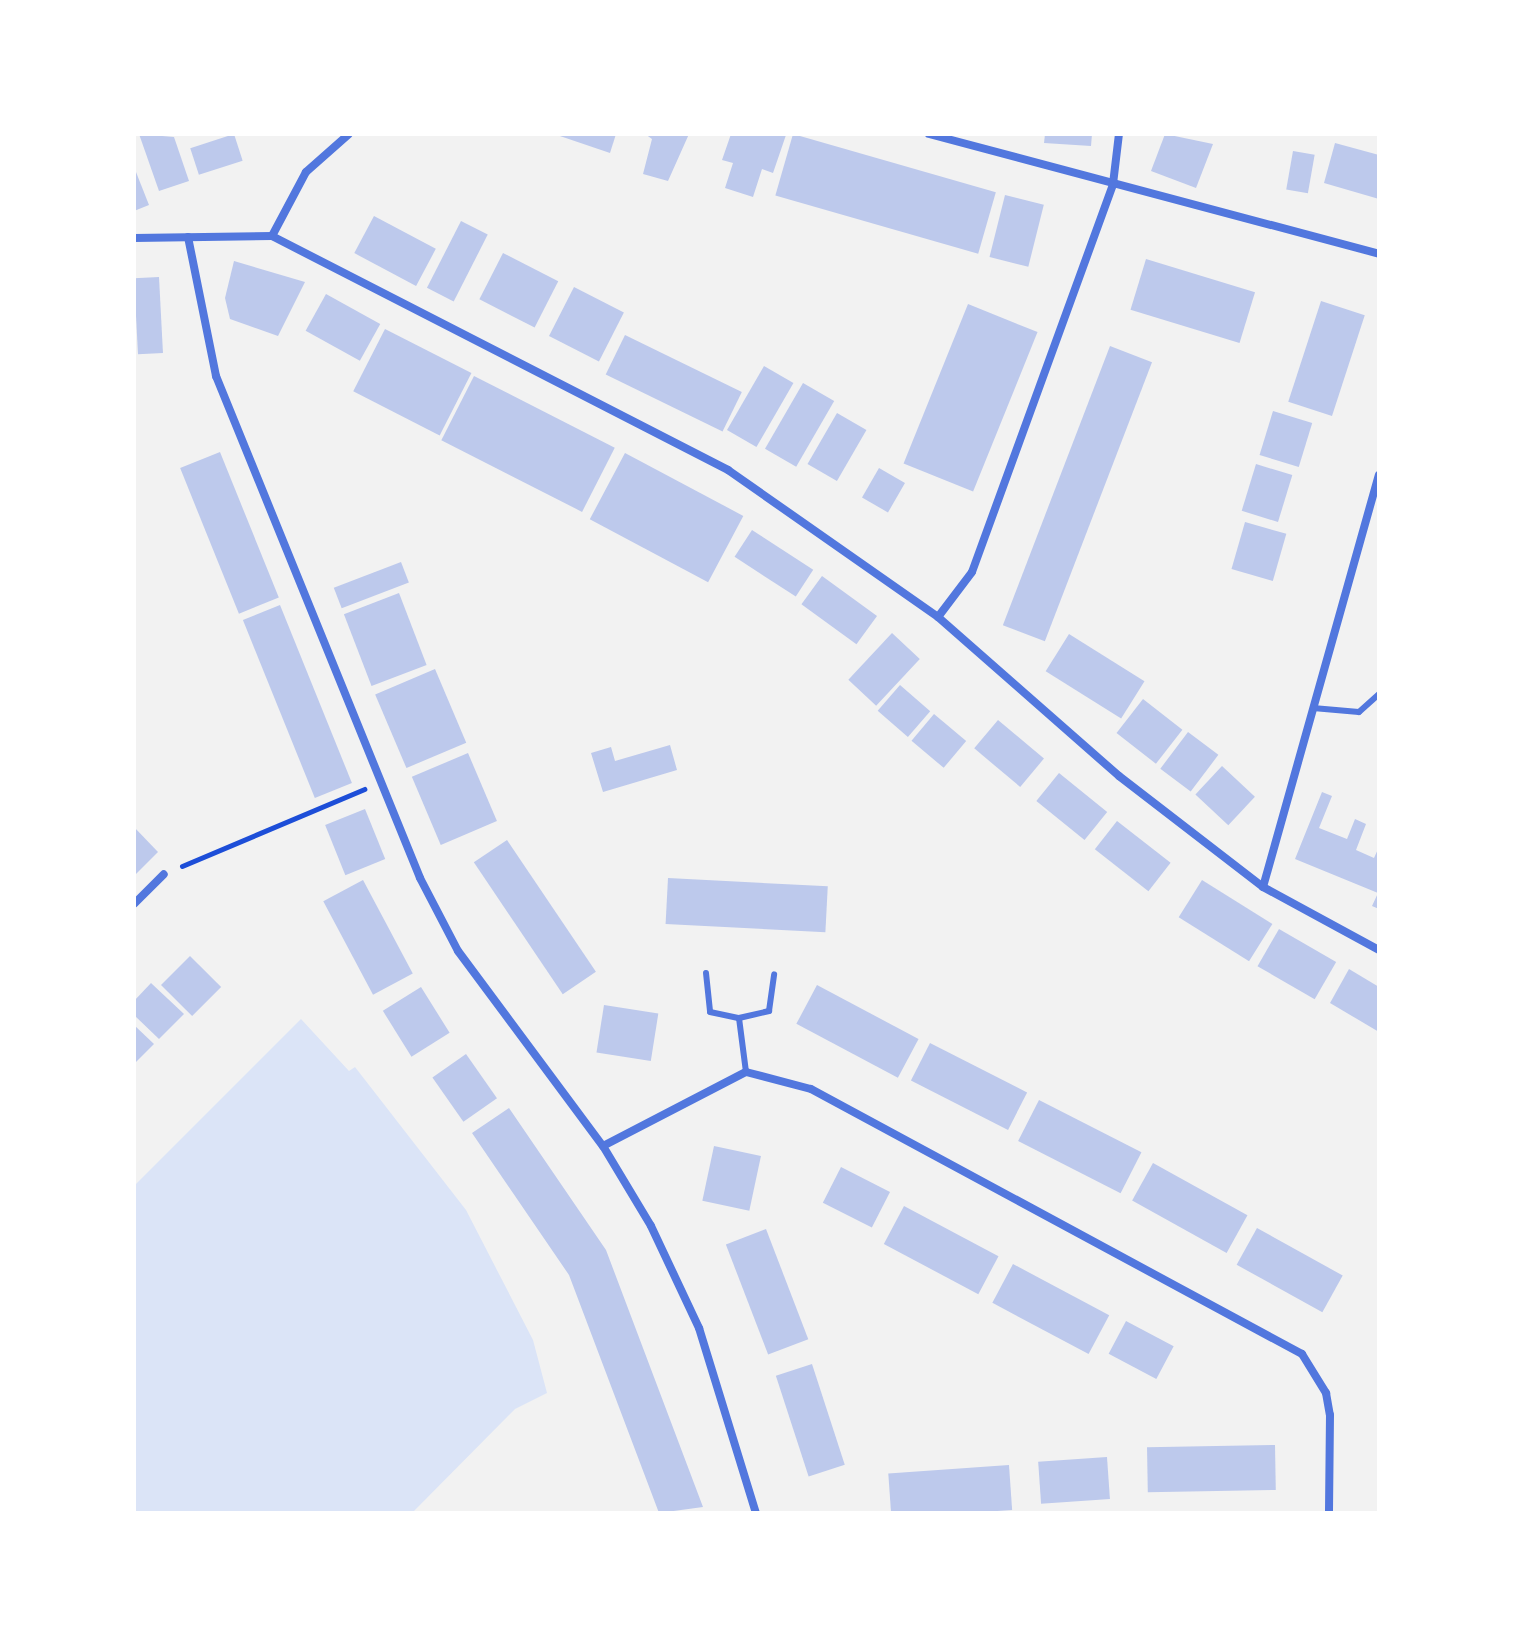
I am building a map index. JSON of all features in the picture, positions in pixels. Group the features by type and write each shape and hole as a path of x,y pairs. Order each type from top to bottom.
{"street":[{"path":"272,236 306,172 349,134"},
{"path":"929,134 1379,254"},
{"path":"938,617 972,572 1113,184 1119,134"},
{"path":"134,238 272,236 728,470 938,617 1119,776 1263,887 1379,950"},
{"path":"188,237 216,376 380,782 458,951 603,1146 699,1328 756,1513"},
{"path":"1263,887 1379,475"},
{"path":"134,904 164,874"},
{"path":"603,1146 746,1072 811,1089 1302,1354 1328,1404 1329,1513"}],"lane":[{"path":"1313,708 1359,712 1379,694"},
{"path":"706,973 710,1012 739,1018 769,1011 774,974"},
{"path":"739,1018 746,1072"}],"path":[{"path":"164,874 380,782"}],"shaded area":[{"path":"301,1019 349,1071 355,1067 466,1210 533,1340 547,1393 515,1409 412,1513 134,1513 134,1186"}],"building":[{"path":"139,134 174,137 189,181 159,191"},
{"path":"234,134 243,161 199,175 190,148"},
{"path":"554,134 616,134 610,153"},
{"path":"645,134 689,134 668,181 643,174 652,139"},
{"path":"731,134 786,135 773,173 762,169 753,197 725,188 733,163 722,160"},
{"path":"793,134 996,192 978,254 775,196"},
{"path":"1045,134 1092,134 1091,146 1044,143"},
{"path":"1165,134 1213,144 1196,188 1151,171"},
{"path":"1335,143 1379,155 1379,199 1324,183"},
{"path":"1293,151 1315,155 1308,193 1286,189"},
{"path":"134,167 149,205 134,211"},
{"path":"1005,195 1044,205 1028,267 990,257"},
{"path":"374,216 436,249 416,286 354,253"},
{"path":"461,221 488,235 454,301 427,288"},
{"path":"503,253 558,281 535,327 479,299"},
{"path":"1146,259 1255,292 1240,343 1131,310"},
{"path":"234,261 305,282 278,336 230,319 225,298"},
{"path":"159,277 163,353 138,354 134,278"},
{"path":"574,287 624,312 599,361 549,336"},
{"path":"326,294 380,324 360,361 306,331"},
{"path":"1321,301 1365,315 1332,416 1288,402"},
{"path":"968,304 1038,332 973,492 904,463"},
{"path":"385,329 471,373 440,435 353,391"},
{"path":"625,335 742,392 723,432 606,375"},
{"path":"1110,346 1152,362 1045,641 1003,625"},
{"path":"764,366 793,383 756,447 727,430"},
{"path":"474,376 615,448 582,512 441,440"},
{"path":"803,383 834,401 796,467 765,449"},
{"path":"1273,411 1312,423 1299,467 1260,455"},
{"path":"837,413 866,430 837,481 808,464"},
{"path":"220,452 279,598 239,614 180,468"},
{"path":"625,453 743,516 708,582 590,519"},
{"path":"1256,464 1292,475 1278,522 1242,511"},
{"path":"879,468 905,483 888,512 862,497"},
{"path":"1245,522 1286,534 1273,581 1231,569"},
{"path":"752,530 813,570 796,597 735,557"},
{"path":"401,562 409,583 342,608 334,588"},
{"path":"822,576 877,616 856,644 801,604"},
{"path":"399,593 427,665 372,686 344,614"},
{"path":"280,605 352,783 315,798 243,620"},
{"path":"892,633 920,659 876,706 848,680"},
{"path":"1069,634 1144,681 1121,718 1046,671"},
{"path":"435,669 466,743 406,768 375,694"},
{"path":"900,685 930,711 908,737 878,711"},
{"path":"1143,699 1182,730 1156,764 1117,733"},
{"path":"934,714 966,741 944,768 912,741"},
{"path":"998,720 1044,759 1020,787 974,748"},
{"path":"1188,732 1218,755 1191,792 1160,769"},
{"path":"670,745 677,770 603,792 591,753 611,747 615,761"},
{"path":"468,753 497,821 441,845 412,777"},
{"path":"1222,766 1255,797 1228,825 1195,795"},
{"path":"1059,773 1107,812 1085,840 1036,801"},
{"path":"1322,792 1332,796 1319,828 1347,839 1355,819 1366,824 1356,850 1374,858 1379,847 1379,909 1372,906 1378,893 1295,859"},
{"path":"365,809 385,859 345,875 325,825"},
{"path":"1117,821 1171,863 1148,891 1095,849"},
{"path":"134,827 158,852 134,876"},
{"path":"507,840 596,972 563,994 474,862"},
{"path":"668,878 828,886 825,932 666,924"},
{"path":"363,880 413,974 373,995 323,901"},
{"path":"1202,880 1272,924 1249,961 1179,917"},
{"path":"1279,929 1336,962 1315,999 1258,966"},
{"path":"190,956 221,987 192,1016 161,985"},
{"path":"1349,969 1379,987 1379,1032 1330,1003"},
{"path":"151,983 184,1014 159,1039 134,1015 134,1001"},
{"path":"817,985 919,1039 898,1078 796,1024"},
{"path":"421,987 450,1033 411,1057 383,1011"},
{"path":"604,1005 658,1014 651,1061 596,1052"},
{"path":"134,1025 154,1044 134,1064"},
{"path":"930,1043 1027,1092 1008,1130 911,1080"},
{"path":"466,1054 497,1098 463,1122 432,1078"},
{"path":"1039,1100 1141,1152 1121,1193 1018,1141"},
{"path":"509,1108 606,1250 703,1507 659,1513 569,1275 472,1133"},
{"path":"714,1146 761,1156 749,1211 702,1201"},
{"path":"1153,1163 1247,1215 1227,1253 1132,1201"},
{"path":"841,1167 890,1192 872,1228 823,1203"},
{"path":"904,1206 998,1256 978,1294 884,1244"},
{"path":"1257,1228 1343,1276 1322,1312 1237,1265"},
{"path":"766,1229 808,1339 768,1355 726,1244"},
{"path":"1013,1264 1109,1315 1089,1354 992,1303"},
{"path":"1126,1321 1174,1346 1156,1379 1109,1354"},
{"path":"812,1364 845,1465 809,1477 776,1376"},
{"path":"1275,1445 1276,1490 1148,1492 1147,1447"},
{"path":"1107,1457 1110,1499 1041,1504 1038,1462"},
{"path":"1009,1465 1012,1510 891,1513 888,1473"}]}
